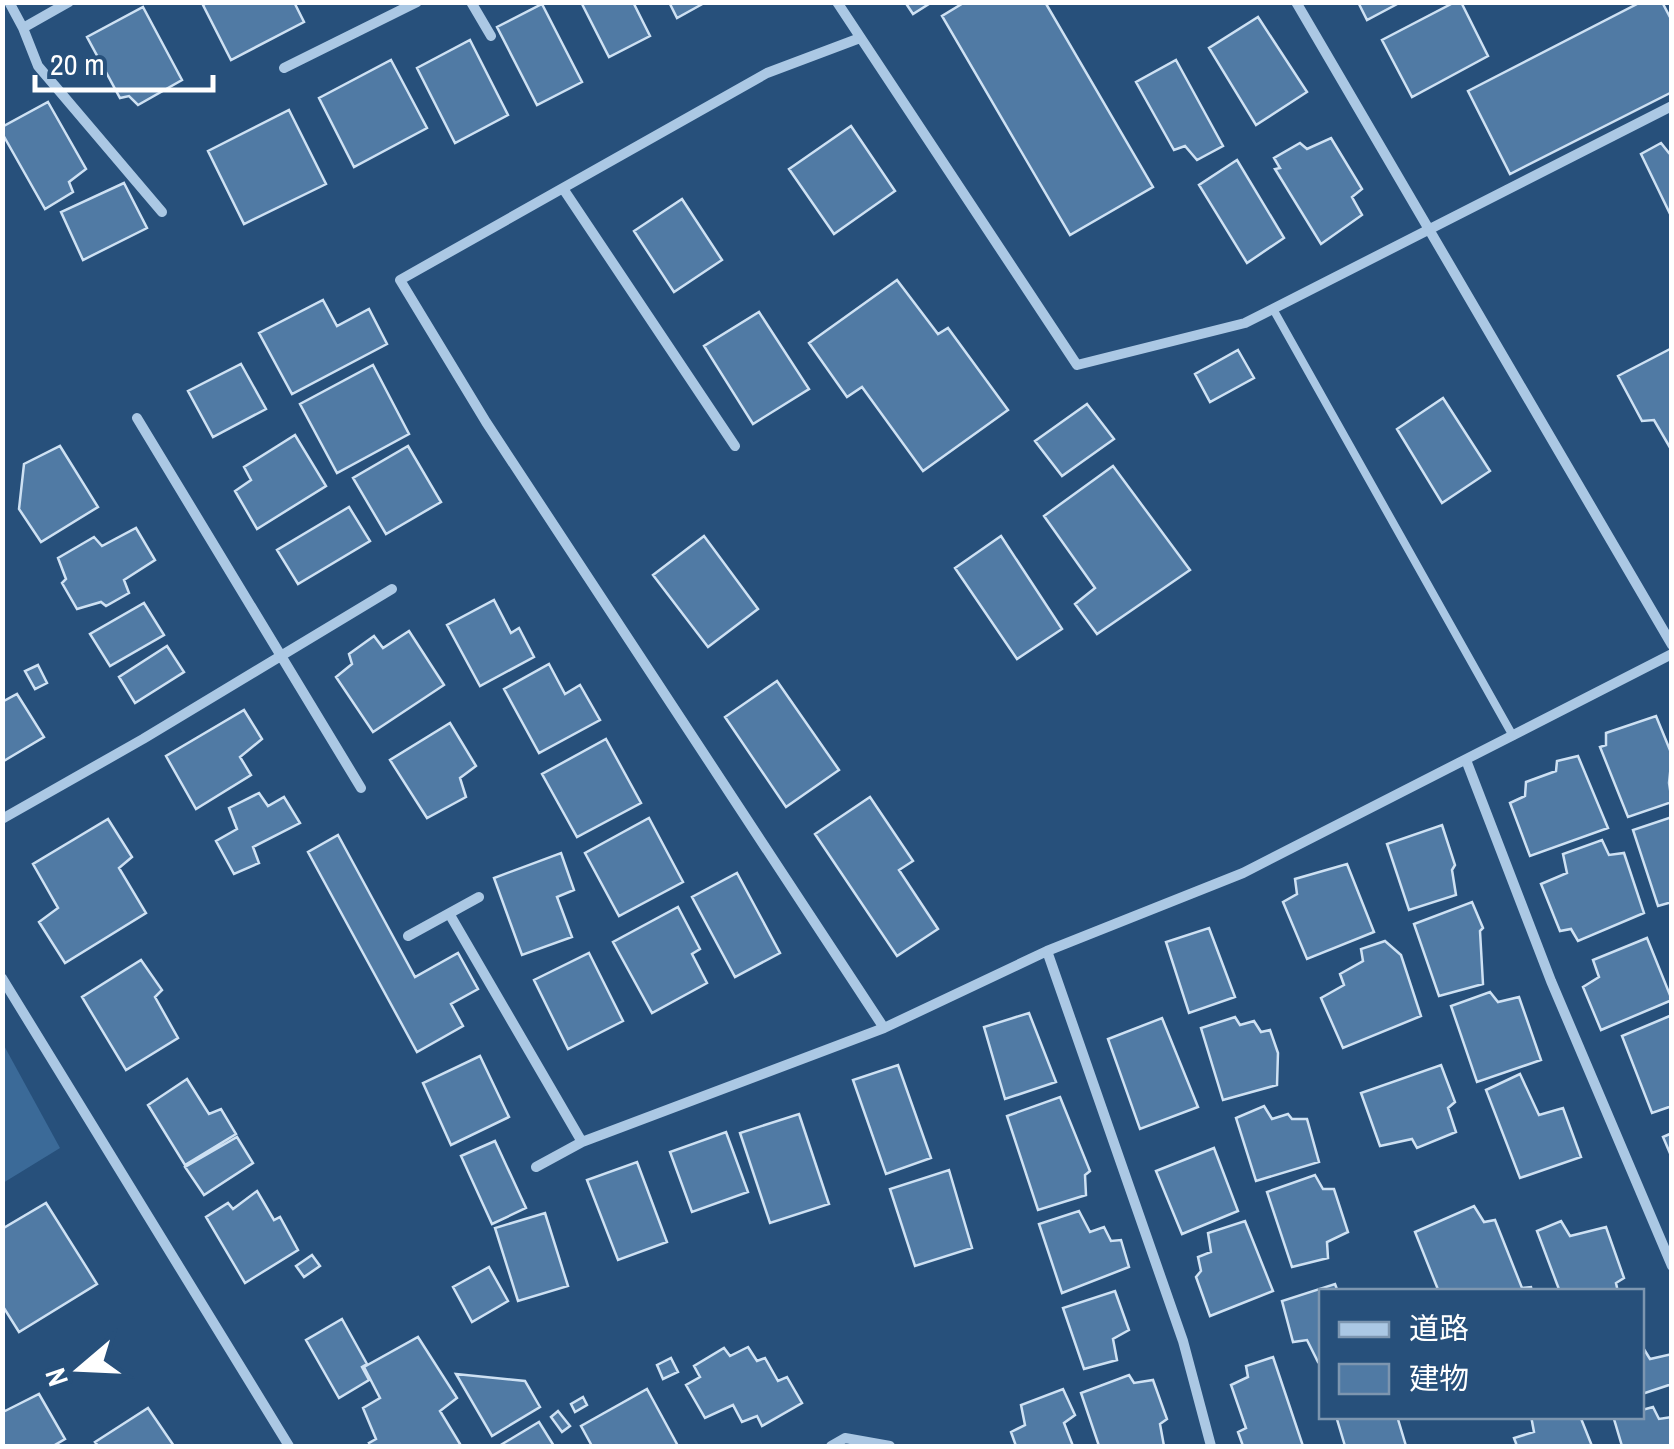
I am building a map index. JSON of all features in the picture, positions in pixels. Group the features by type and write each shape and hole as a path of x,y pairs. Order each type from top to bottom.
{"street":[{"path":"9,2 38,66 162,212"},
{"path":"23,28 69,2"},
{"path":"284,68 416,2"},
{"path":"472,2 491,36"},
{"path":"837,2 1077,365 1245,324 1672,106"},
{"path":"1296,2 1672,644"},
{"path":"860,38 766,73 400,280 486,422 884,1028"},
{"path":"564,190 734,446"},
{"path":"137,418 362,788"},
{"path":"2,819 392,589"},
{"path":"536,1167 582,1142 884,1028 1047,952 1243,873 1672,654"},
{"path":"1466,760 1552,981 1672,1266"},
{"path":"408,936 479,897"},
{"path":"450,914 582,1142"},
{"path":"1047,952 1184,1341 1210,1446"},
{"path":"2,978 289,1446"},
{"path":"831,1446 845,1438 890,1446"}],"lane":[{"path":"1273,308 1513,736"}],"shaded area":[{"path":"2,1042 60,1148 3,1183 2,1183"}],"building":[{"path":"294,2 304,22 231,60 203,5"},
{"path":"581,2 633,2 650,36 609,57"},
{"path":"669,2 706,2 677,18"},
{"path":"905,2 932,2 913,14"},
{"path":"965,2 1045,2 1153,187 1070,235 942,16"},
{"path":"1358,2 1401,2 1367,20"},
{"path":"1461,2 1488,56 1412,97 1382,40"},
{"path":"1641,2 1662,2 1672,21 1672,92 1510,174 1468,91"},
{"path":"542,4 582,82 537,105 497,27"},
{"path":"143,7 182,80 138,105 129,96 120,98 87,37"},
{"path":"1258,17 1307,92 1256,125 1209,48"},
{"path":"470,40 508,115 455,143 417,68"},
{"path":"391,60 427,128 354,167 319,98"},
{"path":"1176,60 1223,146 1197,160 1185,146 1174,150 1136,82"},
{"path":"48,102 86,169 69,182 73,192 45,209 2,127"},
{"path":"289,110 326,184 244,224 208,151"},
{"path":"851,126 895,191 834,234 789,169"},
{"path":"1331,138 1362,189 1352,197 1362,215 1321,244 1275,169 1280,168 1274,158 1300,143 1307,149"},
{"path":"1661,143 1672,152 1672,218 1641,154"},
{"path":"1237,160 1284,238 1247,263 1199,185"},
{"path":"124,183 147,228 83,260 61,212"},
{"path":"682,199 722,260 674,292 634,231"},
{"path":"897,280 938,334 948,328 1008,410 923,471 862,387 847,397 809,343"},
{"path":"323,300 337,326 369,309 387,344 292,394 259,333"},
{"path":"759,312 809,389 753,424 704,346"},
{"path":"1672,348 1672,451 1654,420 1642,421 1618,376"},
{"path":"1238,350 1254,378 1210,402 1195,374"},
{"path":"241,364 266,409 213,437 188,391"},
{"path":"373,365 409,434 337,473 300,404"},
{"path":"1443,398 1490,471 1442,503 1397,429"},
{"path":"1087,404 1114,439 1062,476 1035,441"},
{"path":"295,435 326,486 257,529 235,491 251,480 244,467"},
{"path":"60,446 98,507 41,542 19,509 24,464"},
{"path":"408,446 441,502 386,534 353,478"},
{"path":"1113,466 1190,570 1097,634 1075,604 1095,588 1044,516"},
{"path":"349,507 370,541 298,584 277,550"},
{"path":"136,528 155,560 124,580 129,593 106,606 101,602 77,609 62,583 66,579 58,558 94,537 102,546"},
{"path":"704,536 758,609 708,647 653,575"},
{"path":"1001,536 1062,629 1017,659 955,568"},
{"path":"494,600 511,633 519,628 534,657 480,686 447,625"},
{"path":"144,603 164,635 110,666 90,634"},
{"path":"409,631 444,685 373,732 336,677 352,664 349,654 374,636 383,648"},
{"path":"167,646 184,672 135,703 119,677"},
{"path":"549,664 565,694 580,685 600,720 539,753 504,689"},
{"path":"38,665 47,683 35,689 25,671"},
{"path":"777,681 839,770 786,807 725,717"},
{"path":"17,694 44,737 2,762 2,702"},
{"path":"244,710 262,739 240,757 251,775 196,809 166,756"},
{"path":"1656,716 1672,755 1672,802 1628,817 1600,747 1606,745 1606,733"},
{"path":"450,723 476,766 460,778 466,797 427,818 390,760"},
{"path":"606,739 641,803 577,837 542,774"},
{"path":"1578,756 1608,828 1530,856 1510,803 1525,796 1526,782 1556,771 1557,761"},
{"path":"259,793 268,806 284,797 300,823 253,847 259,863 234,874 216,841 237,829 229,808"},
{"path":"870,797 913,861 899,870 938,929 897,956 815,834"},
{"path":"1672,817 1672,902 1658,906 1633,830"},
{"path":"649,818 683,882 619,916 585,853"},
{"path":"108,819 132,857 119,868 146,913 65,963 39,922 58,908 33,864"},
{"path":"1442,825 1455,865 1452,870 1456,895 1409,910 1387,844"},
{"path":"338,835 415,977 458,953 478,989 451,1004 463,1026 417,1052 308,852"},
{"path":"1602,840 1609,855 1624,853 1644,913 1578,941 1571,929 1560,931 1541,884 1567,873 1563,854"},
{"path":"561,853 574,890 557,897 572,937 522,955 494,878"},
{"path":"1347,864 1374,932 1307,959 1283,902 1297,894 1295,879"},
{"path":"737,873 780,953 735,977 692,897"},
{"path":"1472,902 1483,928 1483,984 1439,996 1414,924"},
{"path":"678,907 700,949 692,954 707,983 652,1013 613,942"},
{"path":"1209,928 1235,997 1189,1013 1166,942"},
{"path":"1647,938 1672,1000 1601,1030 1583,987 1599,977 1593,960"},
{"path":"1385,941 1401,955 1421,1016 1343,1048 1321,998 1344,985 1340,974 1363,961 1361,949"},
{"path":"589,953 623,1021 568,1049 534,980"},
{"path":"141,960 162,990 155,997 178,1038 126,1070 82,997"},
{"path":"1490,992 1498,1002 1519,997 1541,1060 1477,1082 1451,1006"},
{"path":"1029,1013 1056,1082 1005,1099 984,1027"},
{"path":"1672,1015 1672,1106 1652,1113 1622,1036"},
{"path":"1235,1017 1240,1025 1254,1021 1261,1032 1270,1030 1278,1053 1277,1085 1223,1100 1201,1028"},
{"path":"1162,1018 1198,1107 1140,1129 1108,1039"},
{"path":"480,1056 509,1117 451,1145 423,1083"},
{"path":"898,1065 931,1158 886,1174 853,1080"},
{"path":"1441,1065 1455,1102 1448,1108 1456,1132 1417,1148 1412,1139 1380,1146 1361,1093"},
{"path":"1520,1074 1539,1115 1563,1108 1581,1157 1520,1178 1486,1090"},
{"path":"187,1079 209,1114 221,1109 236,1134 185,1165 148,1105"},
{"path":"1060,1097 1090,1171 1085,1175 1086,1195 1038,1210 1007,1116"},
{"path":"1264,1106 1272,1119 1288,1114 1292,1119 1307,1119 1319,1162 1256,1181 1236,1118"},
{"path":"799,1114 829,1204 770,1223 740,1133"},
{"path":"726,1132 748,1192 692,1212 670,1152"},
{"path":"1672,1133 1672,1158 1663,1137"},
{"path":"237,1137 253,1163 204,1195 185,1167"},
{"path":"495,1141 526,1208 492,1224 461,1156"},
{"path":"1214,1148 1238,1211 1182,1234 1156,1171"},
{"path":"637,1162 667,1242 618,1260 587,1180"},
{"path":"949,1170 972,1248 915,1266 890,1189"},
{"path":"1315,1175 1323,1189 1334,1189 1348,1232 1327,1242 1328,1258 1292,1267 1267,1192"},
{"path":"257,1191 274,1220 280,1217 298,1250 245,1283 206,1217 228,1203 233,1209"},
{"path":"46,1203 97,1284 19,1332 2,1305 2,1229"},
{"path":"1474,1206 1484,1222 1495,1220 1522,1288 1531,1289 1438,1289 1415,1232"},
{"path":"1079,1211 1090,1232 1104,1227 1111,1241 1121,1240 1129,1267 1062,1293 1039,1224"},
{"path":"545,1213 568,1286 518,1301 495,1228"},
{"path":"1245,1221 1273,1291 1210,1316 1196,1277 1201,1271 1198,1257 1211,1252 1208,1233"},
{"path":"1561,1221 1570,1236 1606,1227 1624,1278 1616,1283 1617,1289 1559,1289 1537,1231"},
{"path":"312,1255 320,1266 304,1277 296,1266"},
{"path":"489,1267 508,1301 472,1322 453,1287"},
{"path":"1319,1289 1319,1362 1307,1340 1293,1342 1282,1301"},
{"path":"1115,1291 1129,1330 1113,1339 1117,1360 1084,1369 1063,1308"},
{"path":"342,1319 367,1364 362,1367 369,1380 339,1398 306,1340"},
{"path":"418,1337 457,1398 440,1411 460,1444 371,1446 369,1443 376,1439 363,1408 380,1398 364,1367"},
{"path":"748,1347 757,1361 765,1358 778,1381 787,1377 802,1403 762,1426 757,1416 742,1422 733,1405 705,1418 686,1385 700,1377 694,1366 724,1348 730,1356"},
{"path":"1644,1349 1650,1359 1672,1354 1672,1384 1644,1393"},
{"path":"1273,1357 1303,1446 1243,1446 1238,1432 1246,1428 1231,1385 1248,1377 1246,1366"},
{"path":"671,1358 678,1372 663,1379 657,1365"},
{"path":"456,1374 525,1381 540,1407 492,1436"},
{"path":"1129,1375 1134,1383 1153,1380 1167,1419 1160,1424 1164,1446 1099,1446 1081,1393"},
{"path":"647,1389 678,1446 592,1446 581,1426"},
{"path":"1063,1389 1075,1415 1064,1423 1073,1446 1016,1446 1011,1432 1025,1425 1021,1405"},
{"path":"39,1394 65,1439 53,1446 2,1446 2,1407 5,1411"},
{"path":"583,1397 587,1405 575,1412 571,1404"},
{"path":"1653,1407 1659,1419 1672,1417 1672,1446 1622,1446 1614,1419 1644,1419 1644,1409"},
{"path":"148,1408 174,1446 98,1446 95,1442"},
{"path":"558,1411 570,1426 562,1432 551,1417"},
{"path":"1337,1419 1398,1419 1406,1446 1345,1446"},
{"path":"1532,1419 1581,1419 1592,1446 1517,1446 1514,1438 1534,1432"},
{"path":"539,1422 554,1446 499,1446"}]}
